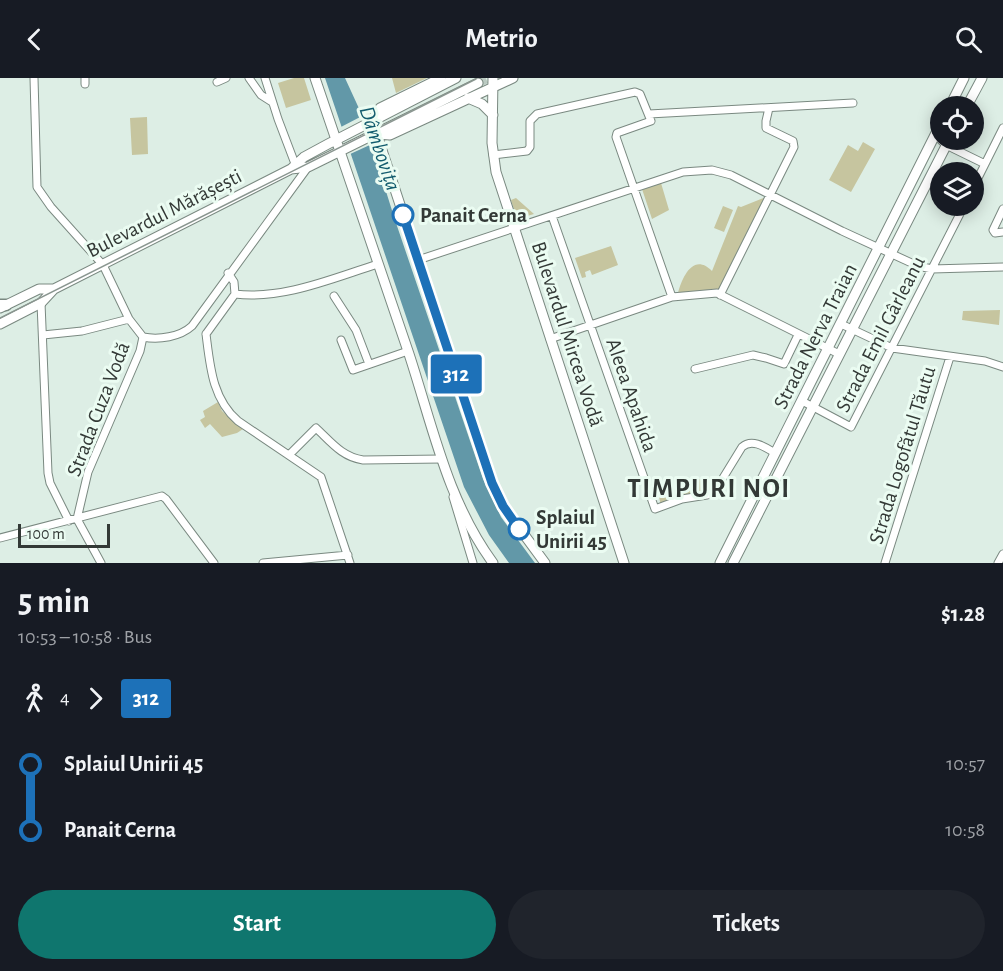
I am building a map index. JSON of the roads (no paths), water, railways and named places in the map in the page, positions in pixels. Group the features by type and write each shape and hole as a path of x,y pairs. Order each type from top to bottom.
{"main road":[{"path":"315,78 343,150 447,478 468,524 494,563"},
{"path":"369,122 380,108 441,78"},
{"path":"369,122 456,78"},
{"path":"382,151 384,141 390,135 468,98 493,82 513,78"},
{"path":"955,96 964,78"},
{"path":"973,96 982,78"},
{"name":"Bulevardul Mircea Vodă","path":"493,82 493,154 496,172 624,563"},
{"name":"Bulevardul Mărășești","path":"294,168 308,167 478,83"},
{"path":"468,98 482,104 493,115"},
{"path":"369,122 373,136 382,151 497,495 545,563"},
{"name":"Bulevardul Mărășești","path":"0,324 41,303 54,289 294,168 304,157 369,122"},
{"path":"373,136 390,135"},
{"name":"Strada Nerva Traian","path":"720,563 930,147"},
{"name":"Strada Nerva Traian","path":"733,563 943,150"},
{"name":"Bulevardul Mărășești","path":"2,306 39,289 54,289"}],"street":[{"name":"Strada Cuza Vodă","path":"34,78 37,187 51,207 103,265 129,319 143,337 140,351 88,472 73,520"},
{"path":"217,82 226,78"},
{"path":"249,78 261,95 272,102"},
{"path":"265,78 298,180"},
{"path":"493,154 527,151 530,147 530,121 537,114 635,92 640,94 651,122 616,135 672,297"},
{"path":"649,114 853,103"},
{"path":"720,295 794,145 793,141 766,128 769,108"},
{"path":"961,150 985,164 1003,128"},
{"path":"143,337 175,335 192,326 228,273 308,167"},
{"path":"418,260 683,172 712,170 731,175 918,266 932,269 1003,267"},
{"path":"1003,209 993,231 1003,232"},
{"name":"Aleea Apahida","path":"552,216 655,508 715,491 746,443 752,442 775,453"},
{"name":"Strada Emil Gârleanu","path":"802,400 852,427 959,216"},
{"path":"235,294 285,292 378,264"},
{"path":"228,273 234,282 235,294 206,334 211,375 229,411 238,421 290,455 323,482 350,563"},
{"path":"550,339 672,297 717,293 839,354"},
{"path":"334,296 356,330 369,364"},
{"path":"41,303 50,483 101,563"},
{"path":"43,335 82,331 129,319"},
{"path":"841,324 892,348 985,362 1003,367"},
{"path":"192,326 206,334"},
{"path":"695,369 753,355 784,364 798,335"},
{"path":"341,339 353,370 408,351"},
{"name":"Strada Logofătul Tăutu","path":"885,563 950,357"},
{"path":"290,455 316,428 343,454 352,458 363,460 442,459"},
{"path":"447,478 472,563"},
{"path":"0,538 159,496 164,497 214,563"},
{"path":"998,563 1003,554"},
{"path":"263,563 348,555"}],"water":[{"path":"325,78 345,78 362,115 395,220 483,479 501,517 535,563 509,563 489,535 464,487"}],"tunnel":[{"path":"478,83 488,78"}],"tram line":[{"path":"0,318 476,79"}],"place":[{"name":"Panait Cerna","path":"403,215"},
{"name":"Splaiul Unirii 45","path":"519,529"}],"district":[{"name":"TIMPURI NOI","path":"709,488"}],"water label":[{"name":"Dâmbovița","path":"381,148"}]}
